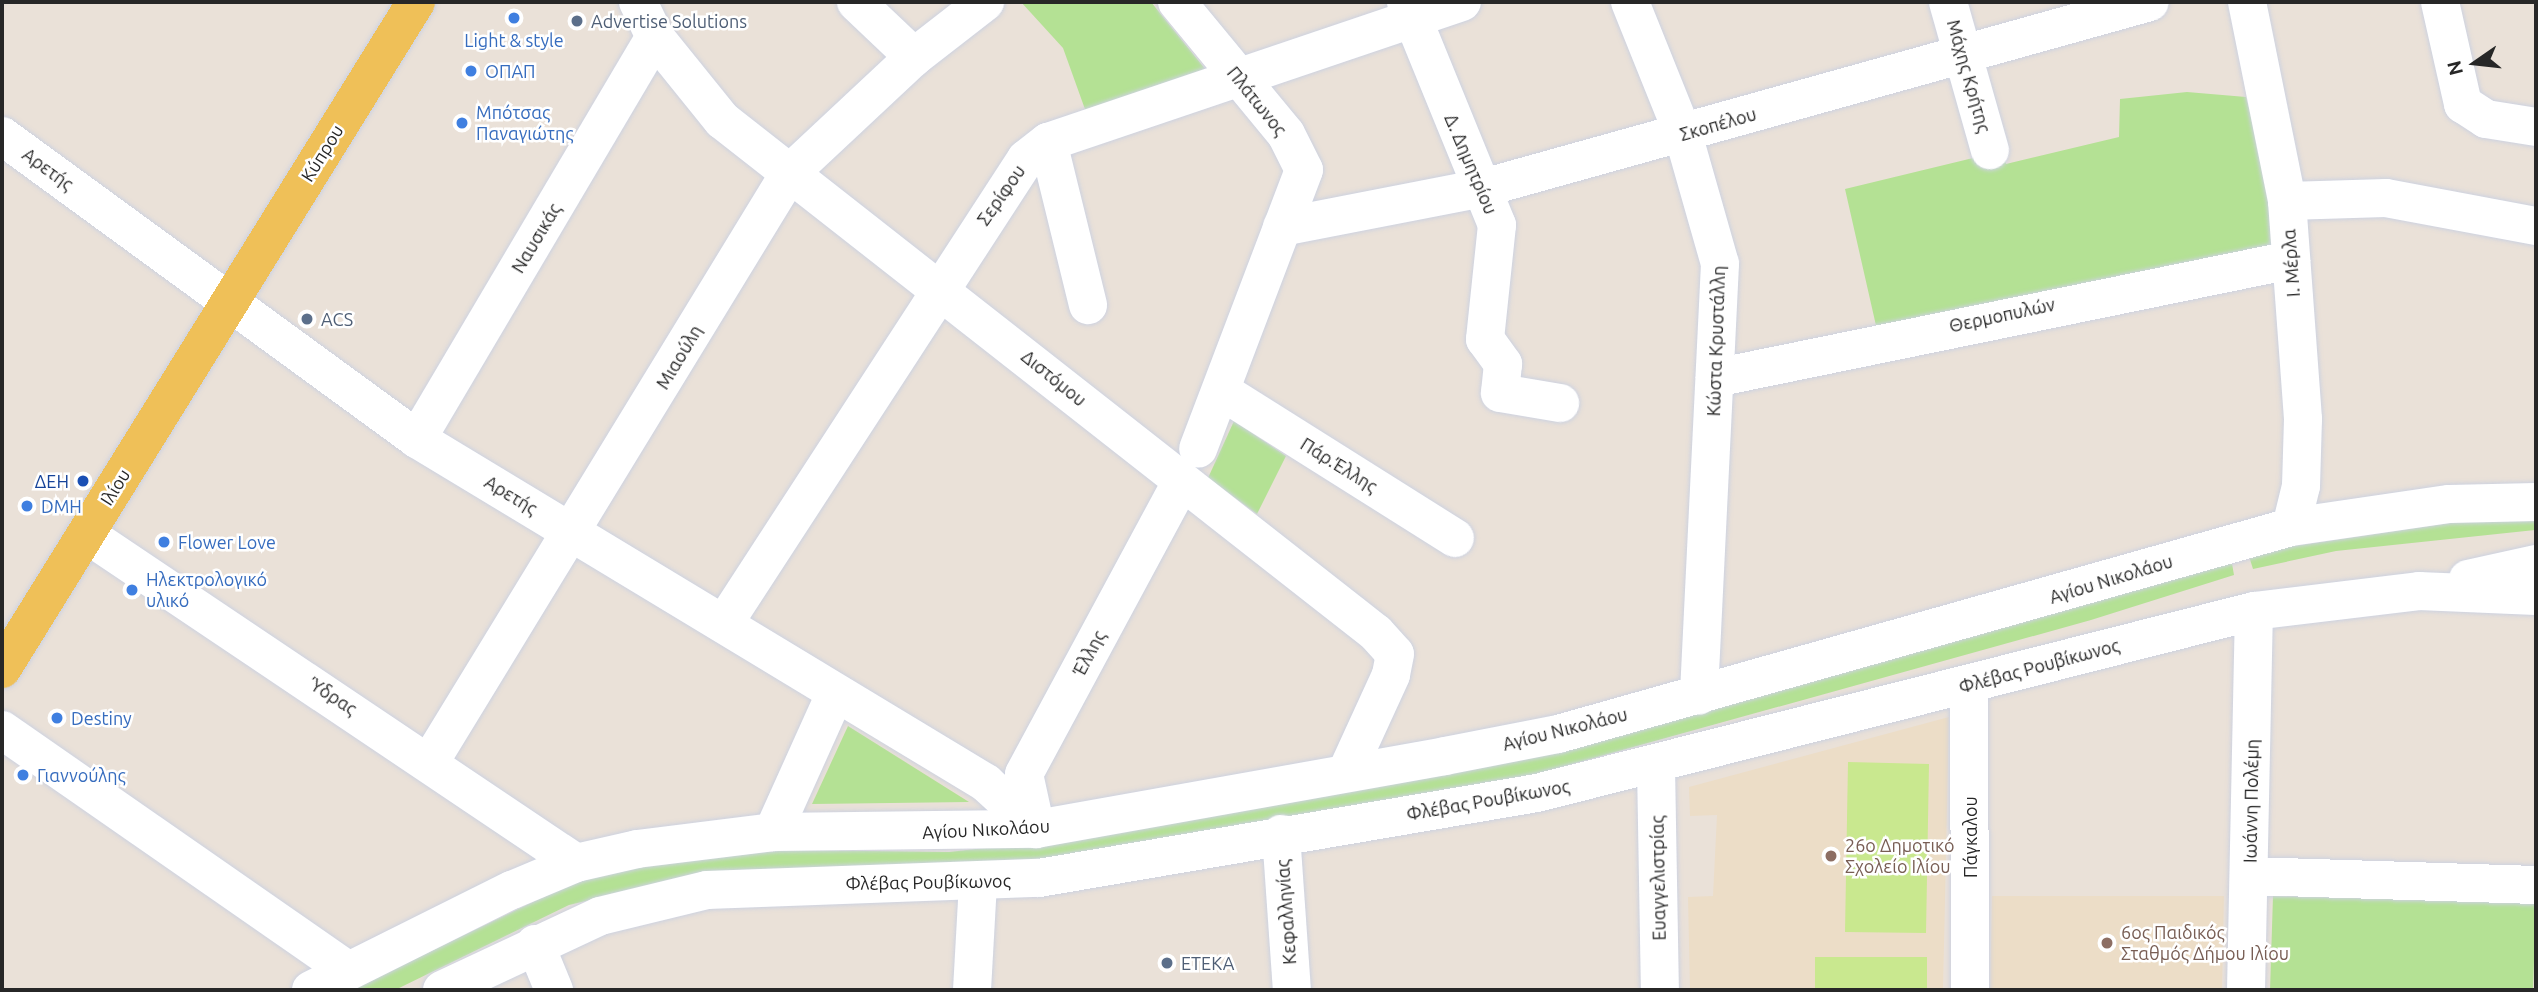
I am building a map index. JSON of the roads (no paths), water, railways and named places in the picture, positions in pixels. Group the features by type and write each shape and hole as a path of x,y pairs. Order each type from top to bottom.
{"main road":[{"name":"Κύπρου","path":"228,304 416,2"},
{"name":"Ιλίου","path":"2,669 228,304"}],"street":[{"name":"Διστόμου","path":"638,2 655,37 722,120 937,288 1190,466 1395,654 1347,771"},
{"path":"856,2 914,57"},
{"name":"Μιαούλη","path":"431,760 574,533 789,174 914,57 985,2"},
{"name":"Πλάτωνος","path":"1177,2 1286,134 1304,170 1277,238"},
{"name":"Σερίφου","path":"725,622 937,288 1026,159 1048,142 1239,78 1409,9 1462,2"},
{"name":"Κώστα Κρυστάλλη","path":"1630,2 1683,134 1720,264 1699,695"},
{"name":"Μάχης Κρήτης","path":"1948,2 1990,150"},
{"name":"Σκοπέλου","path":"1277,238 1483,188 1683,134 1963,52 2150,2"},
{"name":"Ι. Μέρλα","path":"2247,2 2287,201 2303,419 2301,486 2291,527"},
{"path":"2440,2 2463,104 2486,119 2536,127"},
{"name":"Δ. Δημητρίου","path":"1409,9 1497,225 1485,339 1503,365 1500,393 1560,403"},
{"name":"Ναυσικάς","path":"417,439 655,37"},
{"name":"Αρετής","path":"2,136 228,304 417,439 725,622 835,694 986,783 1036,829"},
{"path":"1048,142 1087,305"},
{"path":"2287,201 2386,198 2536,226"},
{"name":"Έλλης","path":"1036,829 1024,774 1190,466 1223,392 1277,238"},
{"name":"Θερμοπυλών","path":"1715,378 2291,260"},
{"name":"Πάρ.Έλλης","path":"1223,392 1455,538"},
{"name":"Αγίου Νικολάου","path":"576,863 696,838 773,832 1036,829 1558,734 2291,527 2437,505 2536,502"},
{"name":"Ύδρας","path":"86,534 431,760 576,863"},
{"path":"2418,591 2536,564"},
{"name":"Φλέβας Ρουβίκωνος","path":"442,990 535,944 600,916 707,890 978,883 1537,793 1656,766 2254,611 2418,591 2536,596"},
{"name":"Ιωάννη Πολέμη","path":"2246,990 2254,611"},
{"name":"Πάγκαλου","path":"1969,684 1970,990"},
{"path":"773,832 835,694"},
{"path":"2,730 347,970"},
{"name":"Ευαγγελιστρίας","path":"1656,766 1660,990"},
{"name":"Κεφαλληνίας","path":"1281,834 1292,990"},
{"path":"311,990 347,970 576,863"},
{"path":"972,990 978,883"},
{"path":"2249,884 2536,885"},
{"path":"535,944 554,990"}],"place":[{"name":"Light & style","path":"514,18"},
{"name":"Advertise Solutions","path":"577,21"},
{"name":"ΟΠΑΠ","path":"471,71"},
{"name":"Μπότσας Παναγιώτης","path":"462,123"},
{"name":"ACS","path":"307,319"},
{"name":"ΔΕΗ","path":"83,481"},
{"name":"DMH","path":"27,506"},
{"name":"Flower Love","path":"164,542"},
{"name":"Ηλεκτρολογικό υλικό","path":"132,590"},
{"name":"Destiny","path":"57,718"},
{"name":"Γιαννούλης","path":"23,775"},
{"name":"26ο Δημοτικό Σχολείο Ιλίου","path":"1831,856"},
{"name":"6ος Παιδικός Σταθμός Δήμου Ιλίου","path":"2107,943"},
{"name":"ΕΤΕΚΑ","path":"1167,963"}]}
